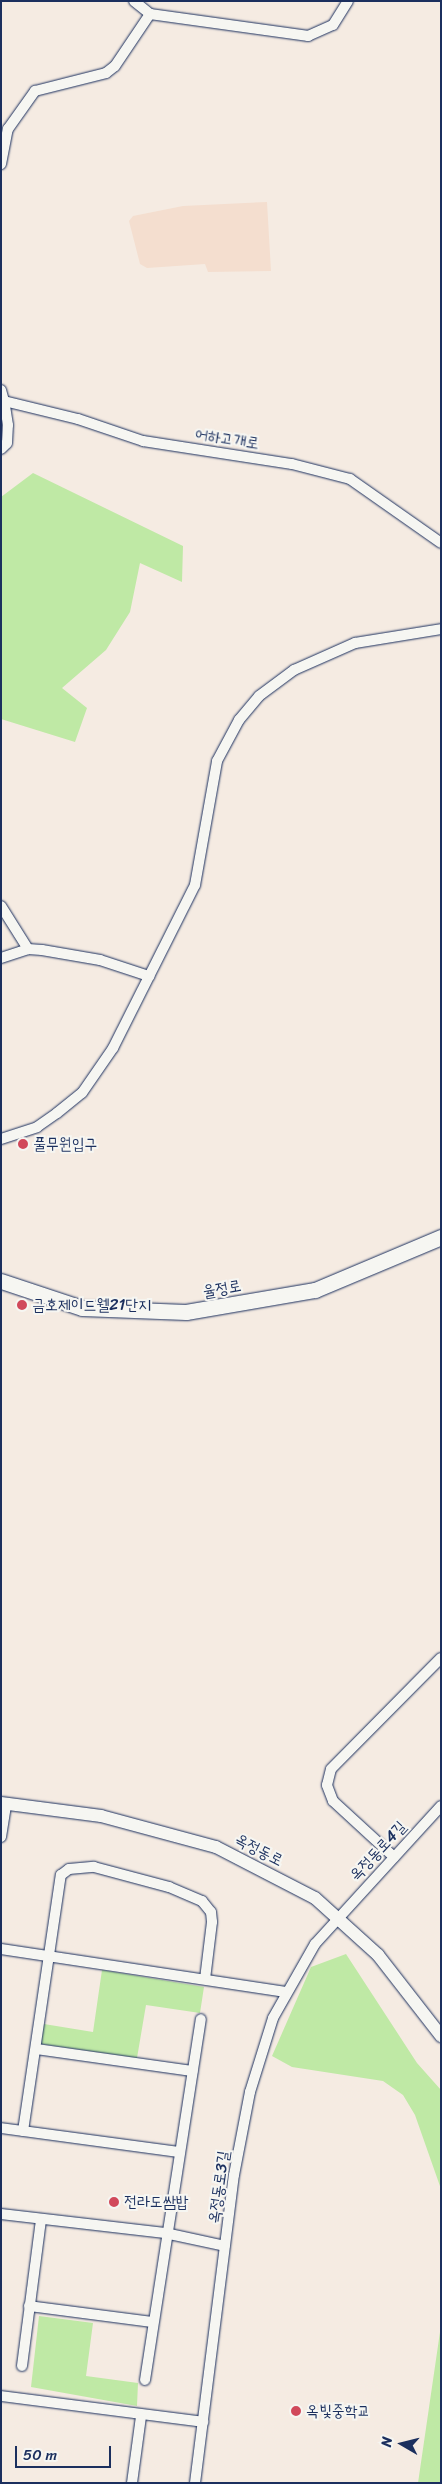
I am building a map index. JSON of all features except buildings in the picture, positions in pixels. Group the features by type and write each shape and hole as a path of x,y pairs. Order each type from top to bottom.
{"main road":[{"name":"율정로","path":"1,1281 82,1308 186,1312 315,1290 441,1237"}],"street":[{"path":"134,1 150,14 308,36 333,25 348,1"},
{"path":"1,164 8,129 35,91 106,73 114,66 150,14"},
{"path":"1,390 8,425 7,443 1,449"},
{"name":"어하고개로","path":"4,401 78,419 143,442 292,464 350,479 441,543"},
{"path":"1,1139 37,1126 82,1093 112,1048 195,885 213,775 239,720 259,696 316,658 365,640 441,629"},
{"path":"1,906 28,949"},
{"path":"1,958 28,949 100,960 149,976"},
{"path":"394,1856 333,1801 327,1785 331,1769 441,1658"},
{"path":"1,1837 4,1804"},
{"name":"옥정동로","path":"4,1804 101,1816 216,1846 315,1898 378,1955 441,2036"},
{"name":"옥정동로4길","path":"338,1917 441,1806"},
{"path":"23,2131 61,1875 69,1869 94,1867 169,1886 202,1901 211,1912 212,1922 205,1980"},
{"name":"옥정동로3길","path":"195,2483 225,2246 250,2092 273,2018 286,1992 315,1944 338,1917"},
{"path":"1,1949 286,1992"},
{"path":"145,2380 165,2233 201,2019"},
{"path":"36,2048 192,2071"},
{"path":"1,2128 179,2152"},
{"path":"1,2214 165,2233 225,2246"},
{"path":"22,2366 40,2218"},
{"path":"29,2306 153,2322"},
{"path":"1,2396 141,2416 203,2422"},
{"path":"132,2483 141,2416"}],"shaded area":[{"path":"267,202 271,271 208,272 205,264 147,268 140,264 129,221 133,216 183,206"}],"green space":[{"path":"33,473 183,546 182,582 140,563 130,612 106,650 62,688 87,708 75,742 1,719 1,497"},
{"path":"346,1954 417,2063 441,2090 441,2189 415,2115 403,2095 383,2081 292,2067 272,2056 311,1967"},
{"path":"102,1970 204,1987 200,2013 146,2005 137,2058 41,2044 44,2024 93,2032"},
{"path":"39,2316 93,2323 86,2376 138,2383 137,2406 31,2387"},
{"path":"441,2321 441,2483 418,2483 440,2332"}],"place":[{"name":"풀무원입구","path":"23,1144"},
{"name":"금호제이드웰21단지","path":"22,1305"},
{"name":"전라도쌈밥","path":"114,2202"},
{"name":"옥빛중학교","path":"296,2411"}]}
